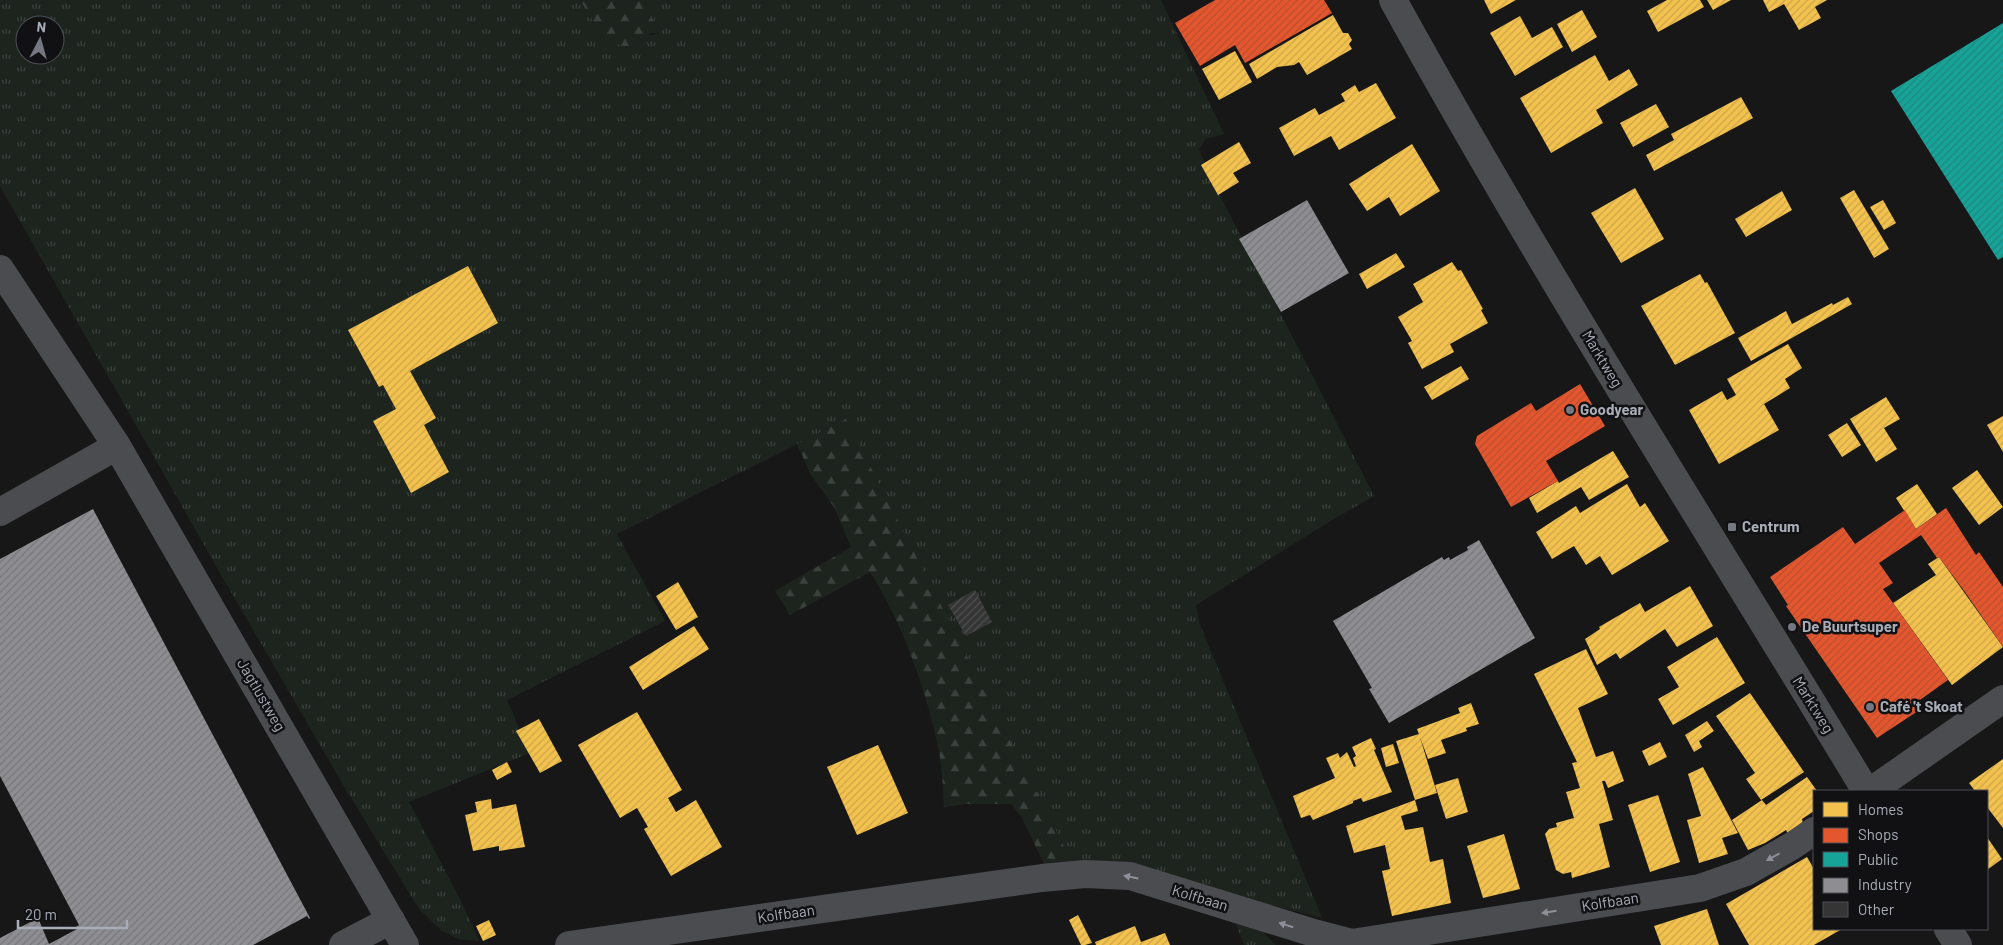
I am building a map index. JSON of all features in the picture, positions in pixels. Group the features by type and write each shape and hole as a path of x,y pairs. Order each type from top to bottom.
{"street":[{"name":"Marktweg","path":"1393,0 1437,81 1657,452 1865,790"},
{"name":"Jagtlustweg","path":"0,268 117,446 405,945"},
{"path":"0,512 117,446"},
{"path":"1872,790 2003,699"},
{"name":"Kolfbaan","path":"569,945 1042,878 1085,874 1130,876 1313,939 1352,943 1700,888 1746,872 1813,832"},
{"path":"343,945 391,920"},
{"path":"1949,930 1958,945"}],"green space":[{"path":"0,0 580,0 607,43 661,33 641,0 1161,0 1224,134 1206,139 1199,149 1207,170 1374,496 1196,605 1200,625 1322,918 1192,885 1073,864 846,420 617,534 665,621 507,700 530,753 409,802 461,901 479,941 459,939 442,931 419,909 345,788 224,580 0,186"},
{"path":"580,0 641,0 661,33 651,33 634,47 607,43"},
{"path":"846,419 1073,864 1046,868 1021,816 1011,804 966,804 944,807 938,746 927,701 903,634 870,572 790,615 775,591 851,547 834,507 811,475 797,444"},
{"path":"1235,922 1260,930 1276,945 1244,945"}],"building: Homes":[{"path":"1484,0 1516,0 1491,14"},
{"path":"1667,0 1700,0 1704,7 1658,32 1647,11"},
{"path":"1707,0 1731,0 1713,10"},
{"path":"1763,0 1827,0 1815,7 1821,18 1799,30 1784,4 1769,12"},
{"path":"1582,10 1597,37 1572,52 1557,24"},
{"path":"1333,15 1343,33 1348,33 1352,40 1349,44 1352,49 1307,75 1299,62 1294,65 1277,67 1257,79 1249,64"},
{"path":"1520,16 1532,38 1552,27 1563,47 1515,76 1490,33"},
{"path":"1235,51 1252,82 1219,100 1202,69"},
{"path":"1595,55 1609,81 1629,69 1638,85 1596,110 1603,123 1551,153 1520,98"},
{"path":"1376,83 1396,118 1339,150 1331,136 1294,156 1279,128 1315,108 1319,115 1345,101 1341,94 1355,85 1359,92"},
{"path":"1741,97 1753,118 1654,171 1646,155 1674,140 1671,134"},
{"path":"1656,104 1669,127 1633,147 1620,123"},
{"path":"1239,142 1251,163 1233,173 1239,182 1218,195 1201,165"},
{"path":"1412,144 1440,191 1400,216 1389,197 1367,211 1349,184"},
{"path":"1635,188 1664,239 1621,263 1591,213"},
{"path":"1854,190 1889,249 1874,258 1840,198"},
{"path":"1782,191 1792,210 1746,237 1735,219"},
{"path":"1883,200 1896,223 1884,230 1870,207"},
{"path":"1396,253 1405,267 1367,289 1359,274"},
{"path":"1452,262 1458,271 1461,270 1483,309 1481,310 1488,323 1450,344 1454,352 1422,369 1408,343 1412,341 1398,317 1423,302 1413,284"},
{"path":"468,266 498,323 410,371 436,418 424,425 449,472 411,493 373,421 396,409 383,385 379,387 348,330"},
{"path":"1700,274 1705,283 1707,282 1735,333 1675,365 1641,306"},
{"path":"1848,297 1852,304 1751,361 1738,338 1786,311 1792,324 1832,303 1833,305"},
{"path":"1788,344 1802,368 1785,379 1790,388 1764,404 1779,430 1719,464 1689,410 1722,391 1727,400 1736,395 1727,379"},
{"path":"1461,366 1469,379 1432,400 1424,387"},
{"path":"1886,397 1900,419 1884,428 1897,449 1876,462 1850,419"},
{"path":"2003,416 2003,452 1987,425"},
{"path":"1847,423 1861,445 1842,457 1828,435"},
{"path":"1613,451 1629,477 1589,500 1581,487 1537,513 1529,498 1558,481 1559,483"},
{"path":"1977,470 2003,507 1979,525 1952,488"},
{"path":"1627,484 1640,507 1645,503 1669,541 1612,575 1600,556 1586,565 1574,546 1552,559 1536,532 1576,506 1580,513"},
{"path":"1917,484 1937,514 1916,529 1896,498"},
{"path":"1939,557 2003,647 1952,685 1893,603 1936,575 1928,564"},
{"path":"678,582 698,617 676,630 656,596"},
{"path":"1690,586 1713,626 1677,647 1665,629 1620,659 1616,653 1597,665 1585,639 1600,629 1599,627 1640,603 1645,612"},
{"path":"694,626 709,649 643,690 629,667"},
{"path":"1717,637 1745,683 1673,725 1658,699 1679,687 1667,667"},
{"path":"1586,649 1608,694 1578,708 1596,757 1613,751 1624,781 1608,788 1605,781 1602,781 1613,820 1599,824 1610,867 1572,878 1571,872 1563,874 1556,870 1545,834 1549,829 1557,827 1556,823 1574,818 1566,792 1580,788 1572,763 1577,762 1534,674"},
{"path":"1750,693 1804,772 1761,800 1746,779 1755,773 1716,716"},
{"path":"1471,703 1479,724 1466,728 1467,731 1441,740 1446,753 1428,759 1417,729 1460,713 1458,708"},
{"path":"637,712 682,790 668,798 676,812 696,800 722,847 671,876 644,829 648,827 637,808 620,818 578,745"},
{"path":"539,719 562,761 540,773 516,731"},
{"path":"1707,721 1714,731 1699,741 1702,747 1694,752 1685,735"},
{"path":"1419,734 1437,793 1415,800 1396,741"},
{"path":"1371,738 1376,749 1374,750 1392,792 1363,802 1361,798 1313,820 1310,815 1301,818 1293,796 1335,778 1326,758 1338,753 1340,758 1347,752 1354,767 1356,766 1353,758 1356,756 1352,747"},
{"path":"1660,742 1667,757 1649,766 1642,751"},
{"path":"1393,744 1399,763 1386,767 1381,748"},
{"path":"878,745 908,813 857,835 827,767"},
{"path":"2003,759 2003,828 1988,808 1988,790 1974,790 1969,783"},
{"path":"507,762 512,772 497,780 492,770"},
{"path":"1703,767 1738,833 1722,838 1728,854 1699,863 1687,820 1701,816 1688,774"},
{"path":"1807,777 1816,790 1813,790 1813,812 1802,819 1803,824 1788,834 1786,830 1765,843 1748,850 1732,820 1762,800 1766,805"},
{"path":"1458,778 1468,812 1446,819 1435,785"},
{"path":"1658,795 1680,862 1650,872 1628,805"},
{"path":"491,799 492,809 516,804 525,847 499,851 499,846 473,851 465,815 477,812 475,802"},
{"path":"1415,800 1418,811 1401,816 1405,830 1423,827 1430,862 1443,859 1451,903 1392,916 1382,871 1390,869 1385,845 1354,853 1346,826"},
{"path":"1504,834 1520,889 1483,898 1467,846"},
{"path":"1988,838 2002,859 1988,869"},
{"path":"1807,857 1813,867 1813,930 1840,930 1814,945 1749,945 1726,904"},
{"path":"1707,909 1719,945 1661,945 1654,926"},
{"path":"1078,915 1092,943 1081,945 1069,920"},
{"path":"489,920 496,935 483,941 476,926"},
{"path":"1135,926 1141,942 1165,933 1170,945 1096,945 1095,942"}],"building: Shops":[{"path":"1215,0 1324,0 1332,13 1245,63 1235,45 1200,66 1175,23"},
{"path":"1580,384 1605,426 1546,461 1558,481 1511,507 1475,444 1477,436 1531,403 1536,411"},
{"path":"1946,508 1976,555 1979,552 2003,587 2003,647 1965,592 1921,535 1879,563 1893,583 1883,589 1948,680 1917,702 1921,709 1877,738 1786,606 1788,605 1770,577 1843,527 1855,544 1905,510 1916,529"}],"building: Public":[{"path":"2003,23 2003,257 1998,260 1891,91"}],"building: Industry":[{"path":"1307,200 1349,273 1281,312 1239,239"},
{"path":"93,509 310,918 307,916 253,945 0,945 0,938 38,918 49,944 77,929 76,927 79,925 0,776 0,559"},
{"path":"1479,540 1535,638 1389,723 1369,689 1372,688 1333,621 1442,557 1444,560 1449,557 1450,560 1468,550 1467,547"}],"building: Other":[{"path":"975,590 992,622 966,636 948,605"}],"place":[{"name":"Goodyear","path":"1570,410"},
{"name":"Centrum","path":"1732,527"},
{"name":"De Buurtsuper","path":"1792,627"},
{"name":"Café 't Skoat","path":"1870,707"}]}
